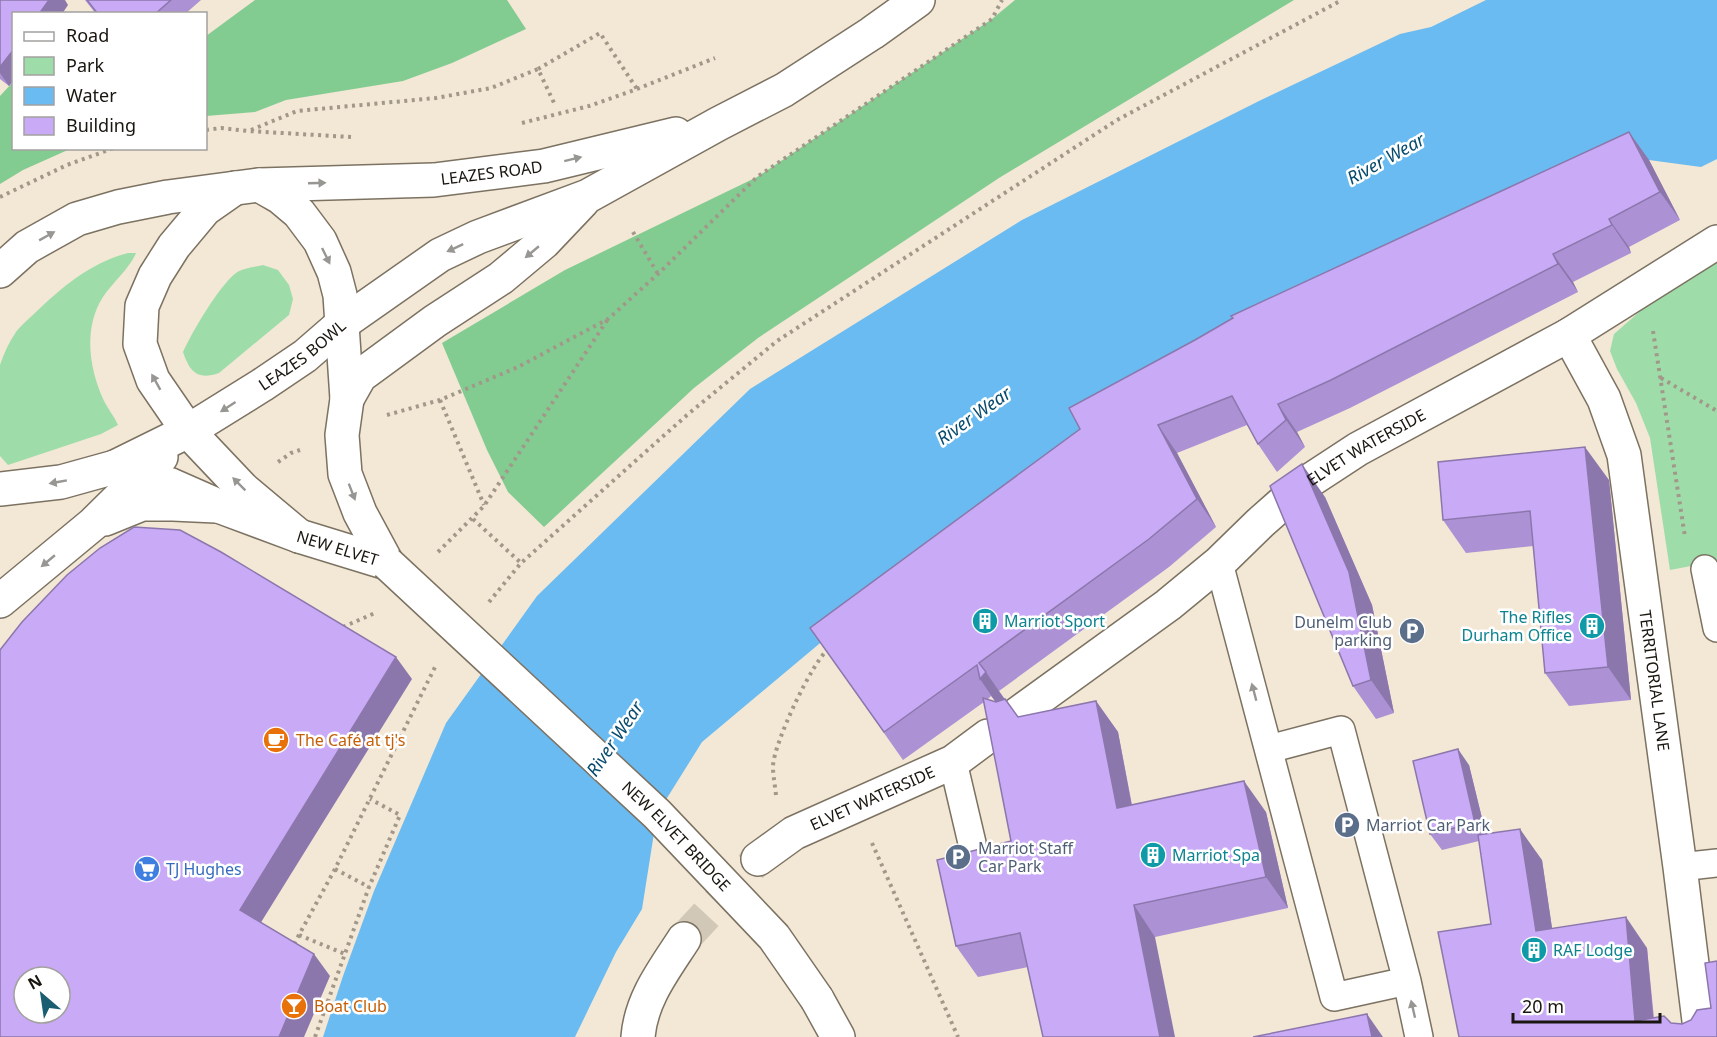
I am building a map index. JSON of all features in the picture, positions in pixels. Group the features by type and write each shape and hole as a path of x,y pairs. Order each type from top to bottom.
{"main road":[{"name":"LEAZES ROAD","path":"343,323 440,255 478,237 588,196 784,90 918,0"},
{"name":"LEAZES ROAD","path":"247,186 434,180 544,166 718,124"},
{"path":"0,271 27,247 77,219 118,207 168,197 247,186"},
{"path":"188,431 153,380 143,353 140,344 142,306 155,276 174,246 205,209 247,186"},
{"name":"LEAZES BOWL","path":"0,489 129,471 304,356 343,323 340,295 334,272 320,242 299,213 280,197 247,186"},
{"path":"347,399 360,376 435,321 501,278 544,242 588,196"},
{"name":"ELVET WATERSIDE","path":"1016,715 1168,605 1219,563 1303,485 1358,449 1569,335 1717,242"},
{"name":"NEW ELVET","path":"343,323 347,399 342,435 345,474 360,513 387,563"},
{"name":"TERRITORIAL LANE","path":"1569,335 1604,399 1624,455 1701,1037"},
{"name":"NEW ELVET","path":"188,431 243,489 299,536 387,563"},
{"path":"0,601 93,524 129,471 171,485 221,507 299,536"},
{"path":"93,524 142,504 221,507"},
{"name":"NEW ELVET BRIDGE","path":"387,563 657,814 774,937 817,999 838,1037"},
{"name":"ELVET WATERSIDE","path":"758,859 794,833 953,762 988,736"},
{"path":"638,1037 639,1023 651,991 684,939"}],"lane":[{"path":"1219,563 1334,997 1407,981"},
{"path":"1705,570 1717,628"},
{"path":"1269,749 1341,730 1407,981 1419,1037"},
{"path":"953,762 972,843"},
{"path":"1680,867 1717,863"}],"path":[{"path":"1002,0 992,20 757,177 609,319 473,519 520,563 687,415 777,341 1117,120 1342,0"},
{"path":"248,131 297,111 435,98 491,88 538,69 600,33 638,89"},
{"path":"520,124 589,106 715,58"},
{"path":"538,69 555,105"},
{"path":"207,129 354,137"},
{"path":"0,197 67,165 108,150"},
{"path":"633,232 658,274"},
{"path":"342,435 365,440 376,419 440,400 518,367 609,319"},
{"path":"1652,322 1686,544"},
{"path":"1660,377 1717,411"},
{"path":"440,400 484,506"},
{"path":"333,632 375,613"},
{"path":"794,833 777,798 773,765 780,741 805,682 832,645"},
{"path":"293,947 335,869 434,668"},
{"path":"315,1037 369,886 400,815 370,799"},
{"path":"867,834 958,1037"},
{"path":"335,869 369,886"},
{"path":"299,935 345,954"}],"green space":[{"path":"255,0 507,0 526,29 452,63 403,81 286,100 255,112 207,116 207,35"},
{"path":"1015,0 1294,0 999,178 758,338 694,388 544,527 508,492 487,450 442,343 565,270 757,177 992,19"},
{"path":"12,83 12,150 68,150 23,170 0,184 0,96"},
{"path":"128,253 136,253 130,264 103,297 97,309 90,349 99,389 118,425 101,434 8,465 0,456 0,365 11,340 23,324 67,285 102,262"},
{"path":"1717,261 1717,561 1670,570 1650,438 1636,403 1610,351 1614,334 1684,273"},
{"path":"263,265 278,270 289,285 293,299 289,315 219,373 206,376 196,373 192,370 183,352 206,310 236,273"}],"water":[{"name":"River Wear","path":"1486,0 1717,0 1717,159 1701,167 1649,160 1062,454 924,556 702,742 657,814 642,909 616,952 575,1037 323,1037 374,891 446,723 537,596 750,389 1022,220 1259,101 1400,34 1431,27"}],"building":[{"path":"0,0 49,0 40,12 12,12 12,52 0,67"},
{"path":"87,0 171,0 157,12 96,12"},
{"path":"1629,132 1660,192 1609,219 1612,225 1553,254 1558,264 1331,380 1278,404 1286,420 1258,444 1232,396 1158,425 1197,499 1149,539 979,663 986,672 980,679 977,665 884,732 810,628 1080,429 1069,408 1195,340 1233,318 1231,316"},
{"path":"1585,447 1608,667 1545,673 1530,511 1443,520 1438,462"},
{"path":"1302,464 1349,572 1371,680 1353,686 1270,486"},
{"name":"TJ Hughes","path":"134,527 180,530 221,552 396,657 240,910 314,954 279,1037 0,1037 0,650 22,622 67,575 100,548"},
{"path":"983,698 996,702 1005,699 1018,717 1096,701 1117,808 1244,781 1266,877 1134,905 1160,1037 1043,1037 1020,933 956,946 937,860 1011,841"},
{"path":"1458,749 1475,823 1430,834 1413,761"},
{"path":"1520,829 1536,931 1626,917 1635,1021 1664,1016 1671,1023 1682,1024 1691,1020 1697,1010 1711,1008 1705,963 1717,961 1717,1037 1459,1037 1438,932 1491,924 1478,835"},
{"path":"1367,1014 1372,1037 1253,1037"}],"tunnel":[{"path":"684,939 758,859"}],"place":[{"name":"Marriot Sport","path":"985,621"},
{"name":"The Rifles Durham Office","path":"1592,626"},
{"name":"Dunelm Club parking","path":"1412,631"},
{"name":"The Café at tj's","path":"276,740"},
{"name":"Marriot Car Park","path":"1347,825"},
{"name":"Marriot Spa","path":"1153,855"},
{"name":"Marriot Staff Car Park","path":"958,857"},
{"name":"TJ Hughes","path":"147,869"},
{"name":"RAF Lodge","path":"1534,950"},
{"name":"Boat Club","path":"294,1006"}]}
